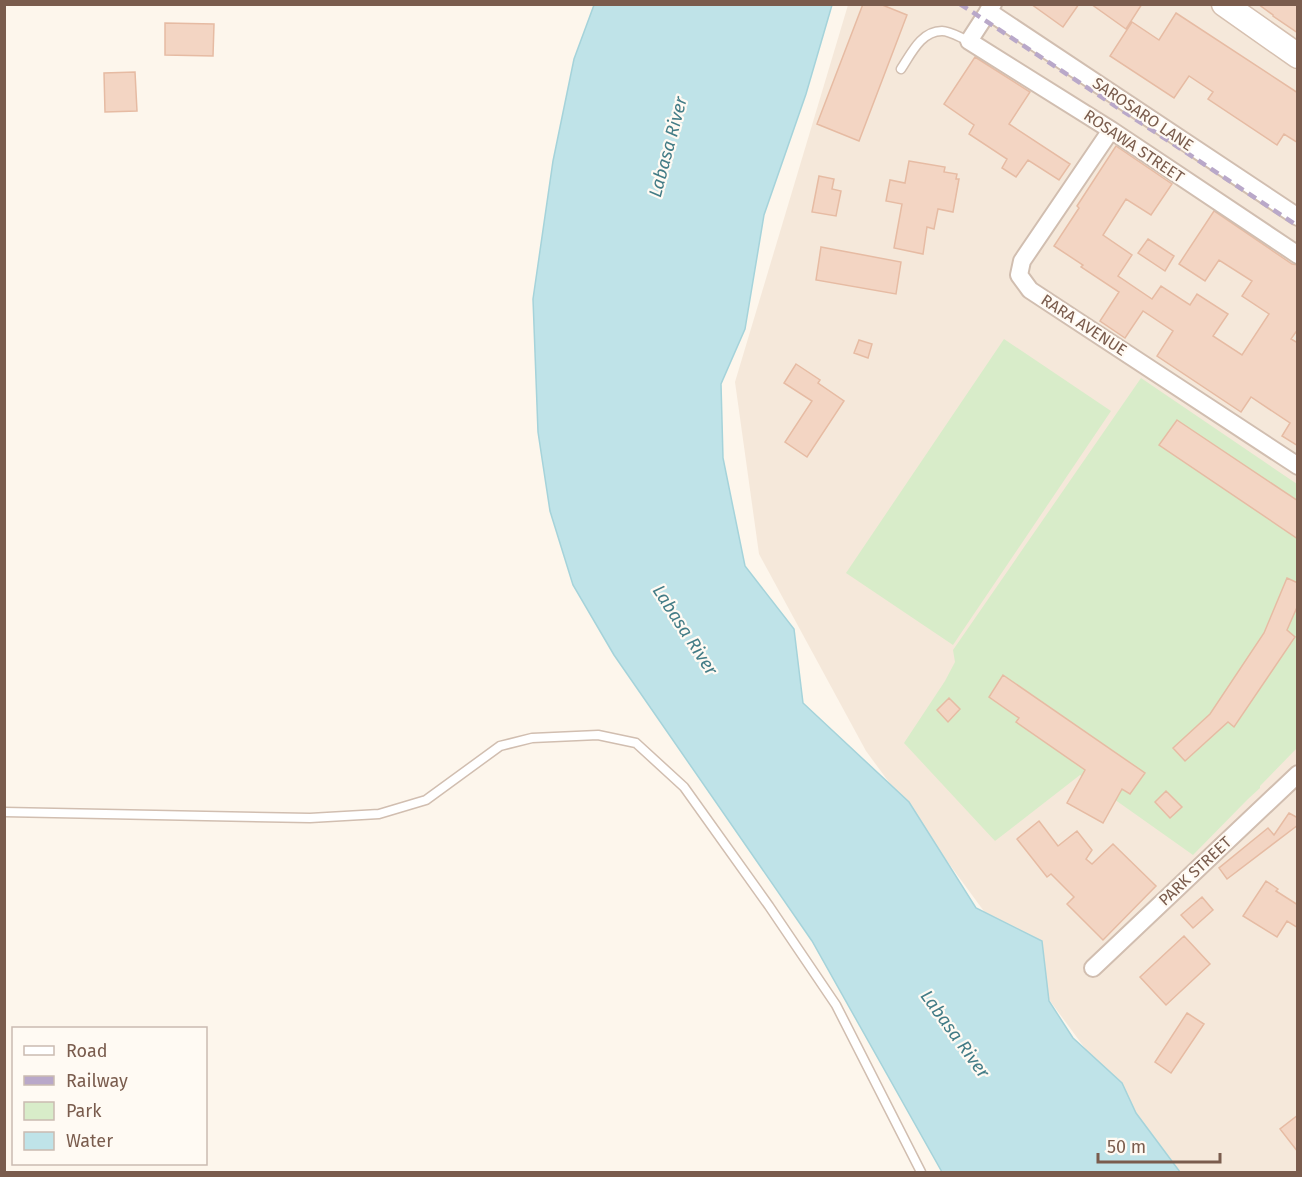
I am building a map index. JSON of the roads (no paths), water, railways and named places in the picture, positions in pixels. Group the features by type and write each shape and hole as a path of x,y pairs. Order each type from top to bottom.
{"main road":[{"path":"1224,4 1298,56"}],"street":[{"path":"969,40 991,8"},
{"name":"SAROSARO LANE","path":"991,8 1298,217"},
{"name":"ROSAWA STREET","path":"969,40 1111,130 1298,255"},
{"name":"RARA AVENUE","path":"1111,130 1022,261 1019,275 1030,290 1298,466"},
{"name":"PARK STREET","path":"1093,968 1298,774"}],"lane":[{"path":"901,69 917,43 928,34 943,31 969,40"},
{"path":"4,812 310,818 379,814 426,800 500,746 532,738 598,735 636,743 684,787 836,1005 921,1173"}],"water":[{"name":"Labasa River","path":"594,5 832,5 806,94 764,215 745,329 721,384 723,458 745,566 794,629 803,703 909,802 976,908 1042,941 1049,1001 1073,1038 1122,1083 1136,1113 1180,1172 942,1172 812,941 614,655 573,585 550,511 538,432 533,299 553,161 574,59"}],"railway":[{"path":"960,4 1298,226"}]}
